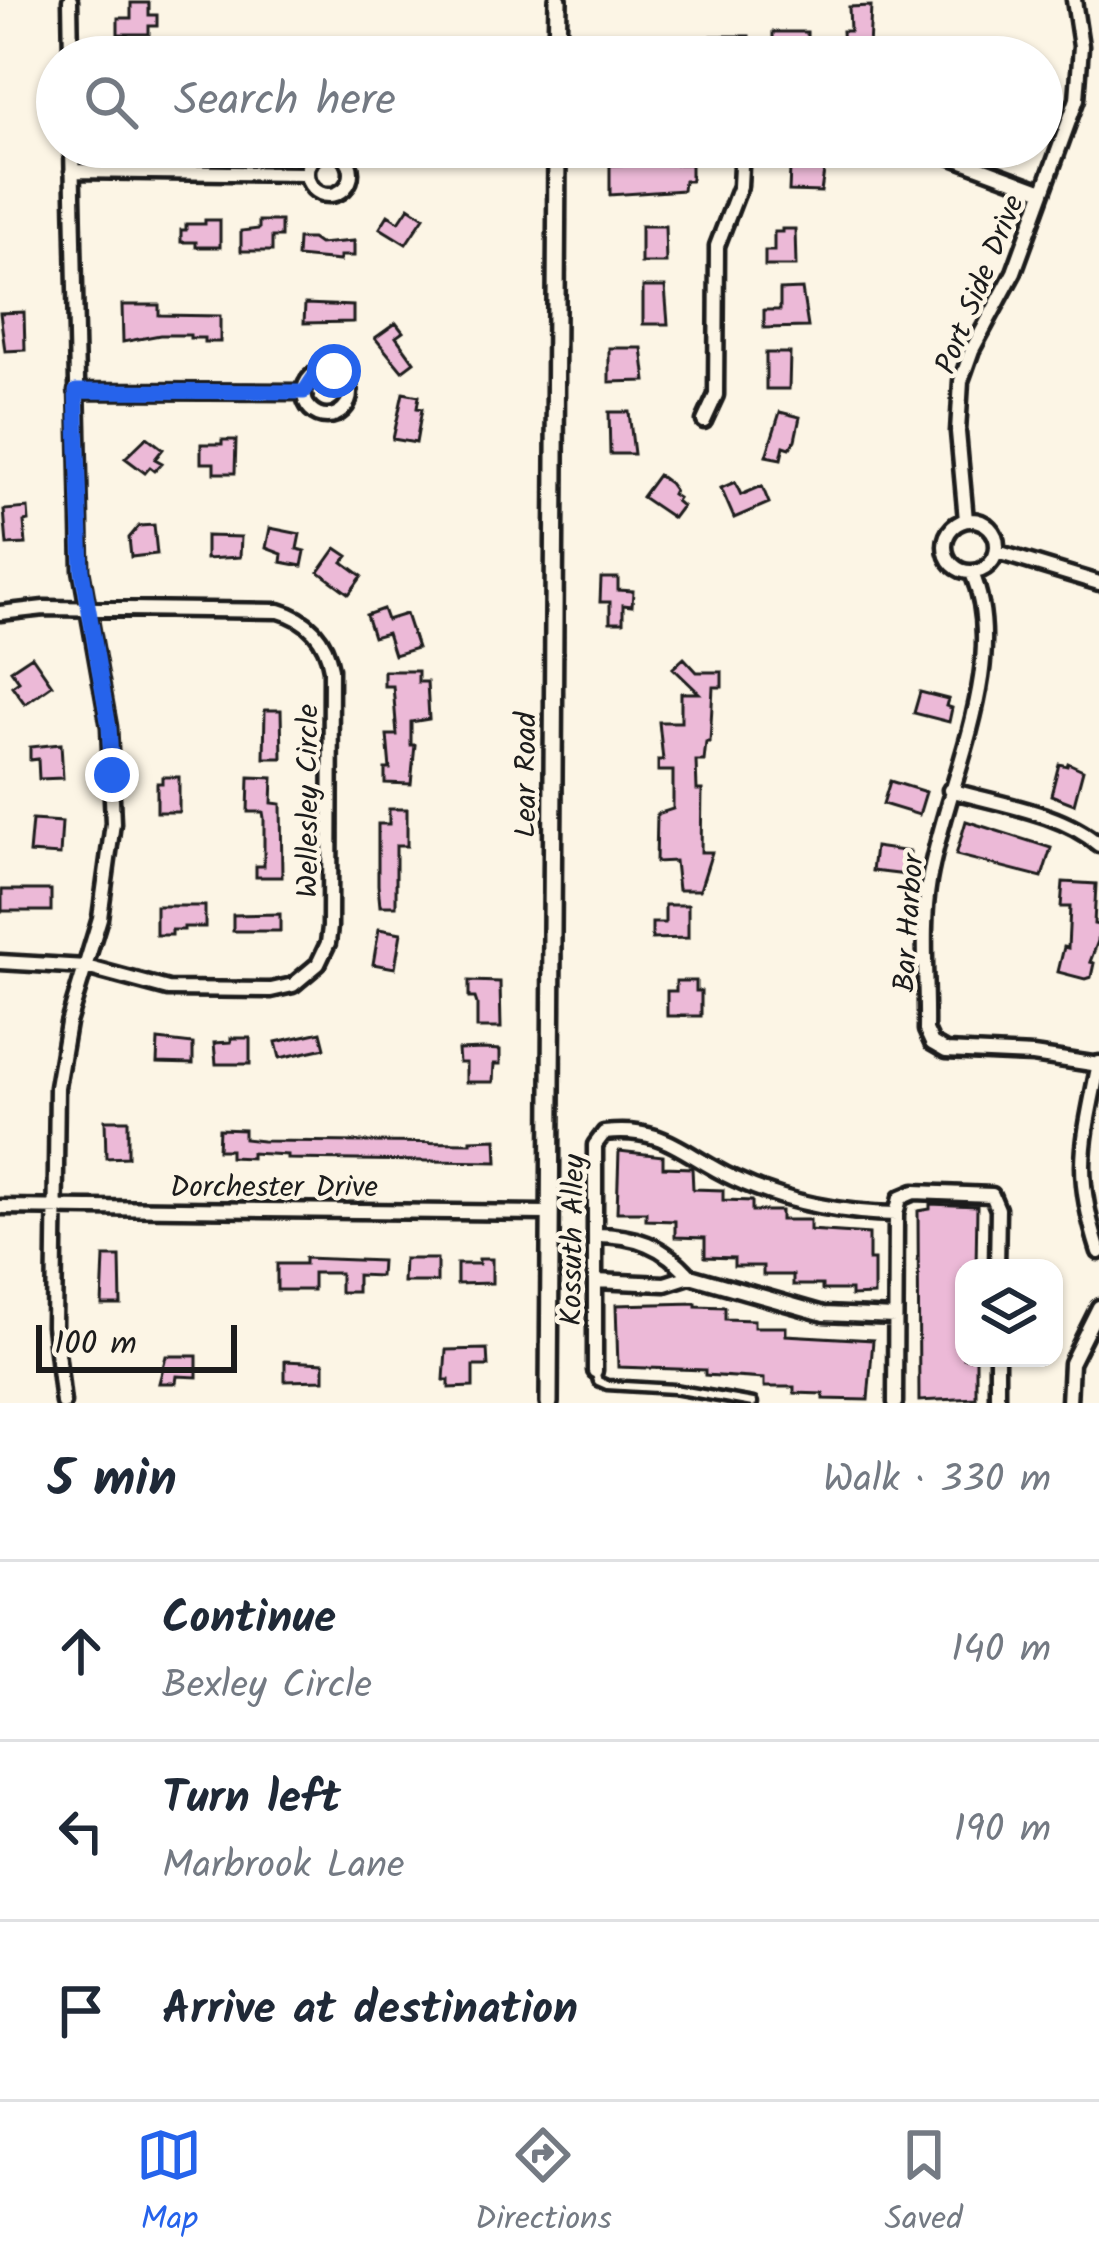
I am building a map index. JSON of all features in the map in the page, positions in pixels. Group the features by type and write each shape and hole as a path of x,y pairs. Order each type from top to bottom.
{"street":[{"path":"70,0 71,36"},
{"path":"557,36 558,0"},
{"name":"Port Side Drive","path":"1063,137 1077,99 1081,46 1075,0"},
{"name":"Lear Road","path":"549,1403 556,168"},
{"path":"704,421 716,395 717,246 740,186 741,168"},
{"path":"981,168 1043,191"},
{"name":"Port Side Drive","path":"972,573 955,568 945,553 946,536 966,520 958,433 961,381 1014,272 1052,168"},
{"path":"63,1403 54,1326 55,1119 61,1054 109,871 112,775 109,727 86,608 77,498 72,171 307,174"},
{"path":"76,391 304,392"},
{"path":"966,520 990,528 997,552 988,567 972,573"},
{"path":"997,552 1099,583"},
{"name":"Bar Harbor","path":"972,573 986,632 983,680 950,790 928,890 926,1030 932,1043 946,1051 1033,1054 1099,1064"},
{"name":"Wellesley Circle","path":"0,613 31,608 279,611 317,634 332,669 330,927 318,964 293,985 271,990 168,989 86,967 0,962"},
{"path":"950,790 1051,819 1085,832 1099,844"},
{"path":"1099,1064 1081,1164 1084,1206 1099,1252"},
{"name":"Kossuth Alley","path":"595,1372 596,1144 604,1133 671,1141 736,1180 819,1207 896,1214"},
{"path":"895,1403 899,1198 910,1192 992,1195 998,1209 998,1259"},
{"name":"Dorchester Drive","path":"0,1207 548,1213"},
{"path":"595,1235 630,1236 665,1251 690,1276 824,1315 895,1317"},
{"path":"595,1281 665,1283 690,1276"},
{"path":"1069,1403 1072,1363 1099,1307"},
{"path":"997,1367 997,1403"}],"lane":[{"path":"595,1372 598,1381 607,1385 674,1389 753,1403"}],"building":[{"path":"131,3 149,3 149,15 157,15 157,26 149,26 149,34 118,34 118,18 131,18"},
{"path":"871,6 870,36 842,36 842,31 850,31 849,7"},
{"path":"773,32 807,32 807,36 773,36"},
{"path":"610,168 691,168 691,181 684,181 683,190 610,195"},
{"path":"790,168 824,168 821,192 789,191"},
{"path":"409,207 424,217 406,244 380,228 388,215 399,222"},
{"path":"205,220 220,220 220,247 181,242 186,224 205,224"},
{"path":"259,221 281,221 281,237 272,237 272,251 241,251 241,231 259,229"},
{"path":"641,226 665,226 666,263 641,263"},
{"path":"795,229 796,266 765,266 765,251 774,251 774,232"},
{"path":"298,239 319,244 354,241 354,256 340,256 340,261 297,257"},
{"path":"643,287 665,287 668,324 643,324"},
{"path":"802,289 808,327 764,328 764,310 780,310 780,290"},
{"path":"305,304 353,306 353,322 304,323"},
{"path":"122,305 159,305 159,315 220,316 220,342 160,335 123,342"},
{"path":"24,312 25,350 5,351 0,313"},
{"path":"396,323 403,332 396,337 414,362 402,371 375,338"},
{"path":"609,348 642,348 646,381 609,382"},
{"path":"766,353 790,353 789,389 766,389"},
{"path":"403,393 419,396 417,408 422,409 416,443 393,439"},
{"path":"609,412 629,412 634,454 610,454"},
{"path":"780,412 800,417 795,440 790,448 784,446 781,459 766,456"},
{"path":"147,437 163,449 155,459 162,463 145,473 125,458"},
{"path":"222,440 236,440 235,473 214,473 214,463 201,463 201,444 222,444"},
{"path":"658,475 669,483 682,506 673,518 642,497"},
{"path":"735,482 741,495 762,486 769,503 734,518 721,488"},
{"path":"28,508 26,544 7,545 4,510"},
{"path":"154,525 157,554 131,557 129,538 139,526"},
{"path":"270,528 300,534 297,549 305,551 302,566 281,562 282,554 266,548"},
{"path":"206,536 241,537 240,557 206,559"},
{"path":"336,548 348,556 343,562 362,576 349,594 319,572"},
{"path":"601,578 618,578 618,590 633,591 632,606 623,605 623,622 610,622 610,602 600,602"},
{"path":"383,609 387,620 406,614 417,648 394,655 387,633 373,637 366,615"},
{"path":"32,656 52,685 25,704 12,686 19,681 11,670"},
{"path":"684,658 697,672 722,672 722,687 713,687 710,742 706,742 704,761 696,761 697,790 702,790 701,852 712,852 700,890 678,890 675,861 656,862 657,814 673,809 673,771 658,771 658,760 663,760 659,722 681,722 681,693 699,693 673,668"},
{"path":"384,671 418,671 418,682 427,682 429,719 411,722 411,745 415,745 411,784 385,783 385,769 390,769 387,735 397,735 393,686 384,686"},
{"path":"920,692 948,699 946,706 952,708 949,722 914,713"},
{"path":"265,710 281,710 282,758 264,758"},
{"path":"61,744 63,778 39,779 38,759 30,760 30,747"},
{"path":"1059,764 1083,770 1074,804 1051,795"},
{"path":"162,777 179,777 179,812 157,812 157,783 162,783"},
{"path":"249,777 273,778 272,803 281,804 282,877 256,877 256,866 264,866 264,818 263,812 248,812"},
{"path":"890,781 926,792 919,815 883,804"},
{"path":"389,809 407,809 407,846 396,846 396,906 380,906 378,824 389,824"},
{"path":"32,820 62,822 60,855 29,853"},
{"path":"966,821 1051,848 1042,877 956,855"},
{"path":"875,847 910,852 907,875 872,871"},
{"path":"1063,882 1096,884 1098,941 1090,962 1094,963 1091,977 1085,979 1058,972 1064,947 1068,948 1070,907 1061,907"},
{"path":"2,890 51,890 51,911 2,911"},
{"path":"665,905 688,905 688,938 652,939 652,923 665,923"},
{"path":"156,906 205,906 205,927 156,935"},
{"path":"280,914 280,931 233,931 233,915"},
{"path":"379,929 401,933 395,968 373,964"},
{"path":"469,981 500,982 501,1028 477,1028 477,1004 469,998"},
{"path":"676,981 696,981 701,1016 667,1016 667,991 676,991"},
{"path":"321,1032 325,1048 280,1058 276,1042"},
{"path":"231,1038 250,1038 250,1064 216,1064 214,1043 231,1042"},
{"path":"158,1040 193,1044 193,1064 157,1063"},
{"path":"458,1050 500,1050 493,1082 466,1082 466,1063 459,1063"},
{"path":"105,1120 128,1120 128,1157 106,1158"},
{"path":"219,1129 244,1130 244,1139 262,1141 471,1143 496,1139 497,1162 287,1159 287,1155 251,1153 251,1158 230,1157 230,1150 218,1150"},
{"path":"619,1151 663,1156 663,1167 692,1168 693,1189 723,1190 723,1200 752,1201 752,1211 781,1211 781,1220 810,1220 810,1230 869,1234 874,1295 851,1296 851,1290 793,1285 793,1275 763,1275 763,1266 734,1266 734,1258 705,1257 705,1238 675,1237 675,1221 646,1220 646,1212 617,1212"},
{"path":"930,1204 977,1206 976,1259 955,1259 955,1367 976,1367 976,1398 919,1401 918,1211 930,1209"},
{"path":"104,1257 120,1257 121,1305 102,1305"},
{"path":"305,1258 381,1261 380,1276 357,1275 357,1292 340,1292 340,1273 313,1273 313,1290 277,1290 277,1264 305,1264"},
{"path":"404,1259 437,1259 437,1282 403,1282"},
{"path":"479,1259 492,1259 492,1283 457,1284 457,1264 479,1264"},
{"path":"616,1305 725,1307 725,1319 754,1320 754,1327 786,1327 786,1335 873,1340 868,1400 823,1399 823,1394 794,1393 794,1387 764,1387 764,1379 705,1375 705,1370 618,1367"},
{"path":"487,1349 488,1366 473,1366 473,1387 449,1388 449,1380 444,1380 446,1350"},
{"path":"166,1356 197,1356 197,1377 177,1376 176,1383 159,1383"},
{"path":"285,1361 324,1363 324,1380 285,1381"}],"route":[{"path":"112,775 109,727 82,570 76,391 304,392 317,372 334,371"}]}
